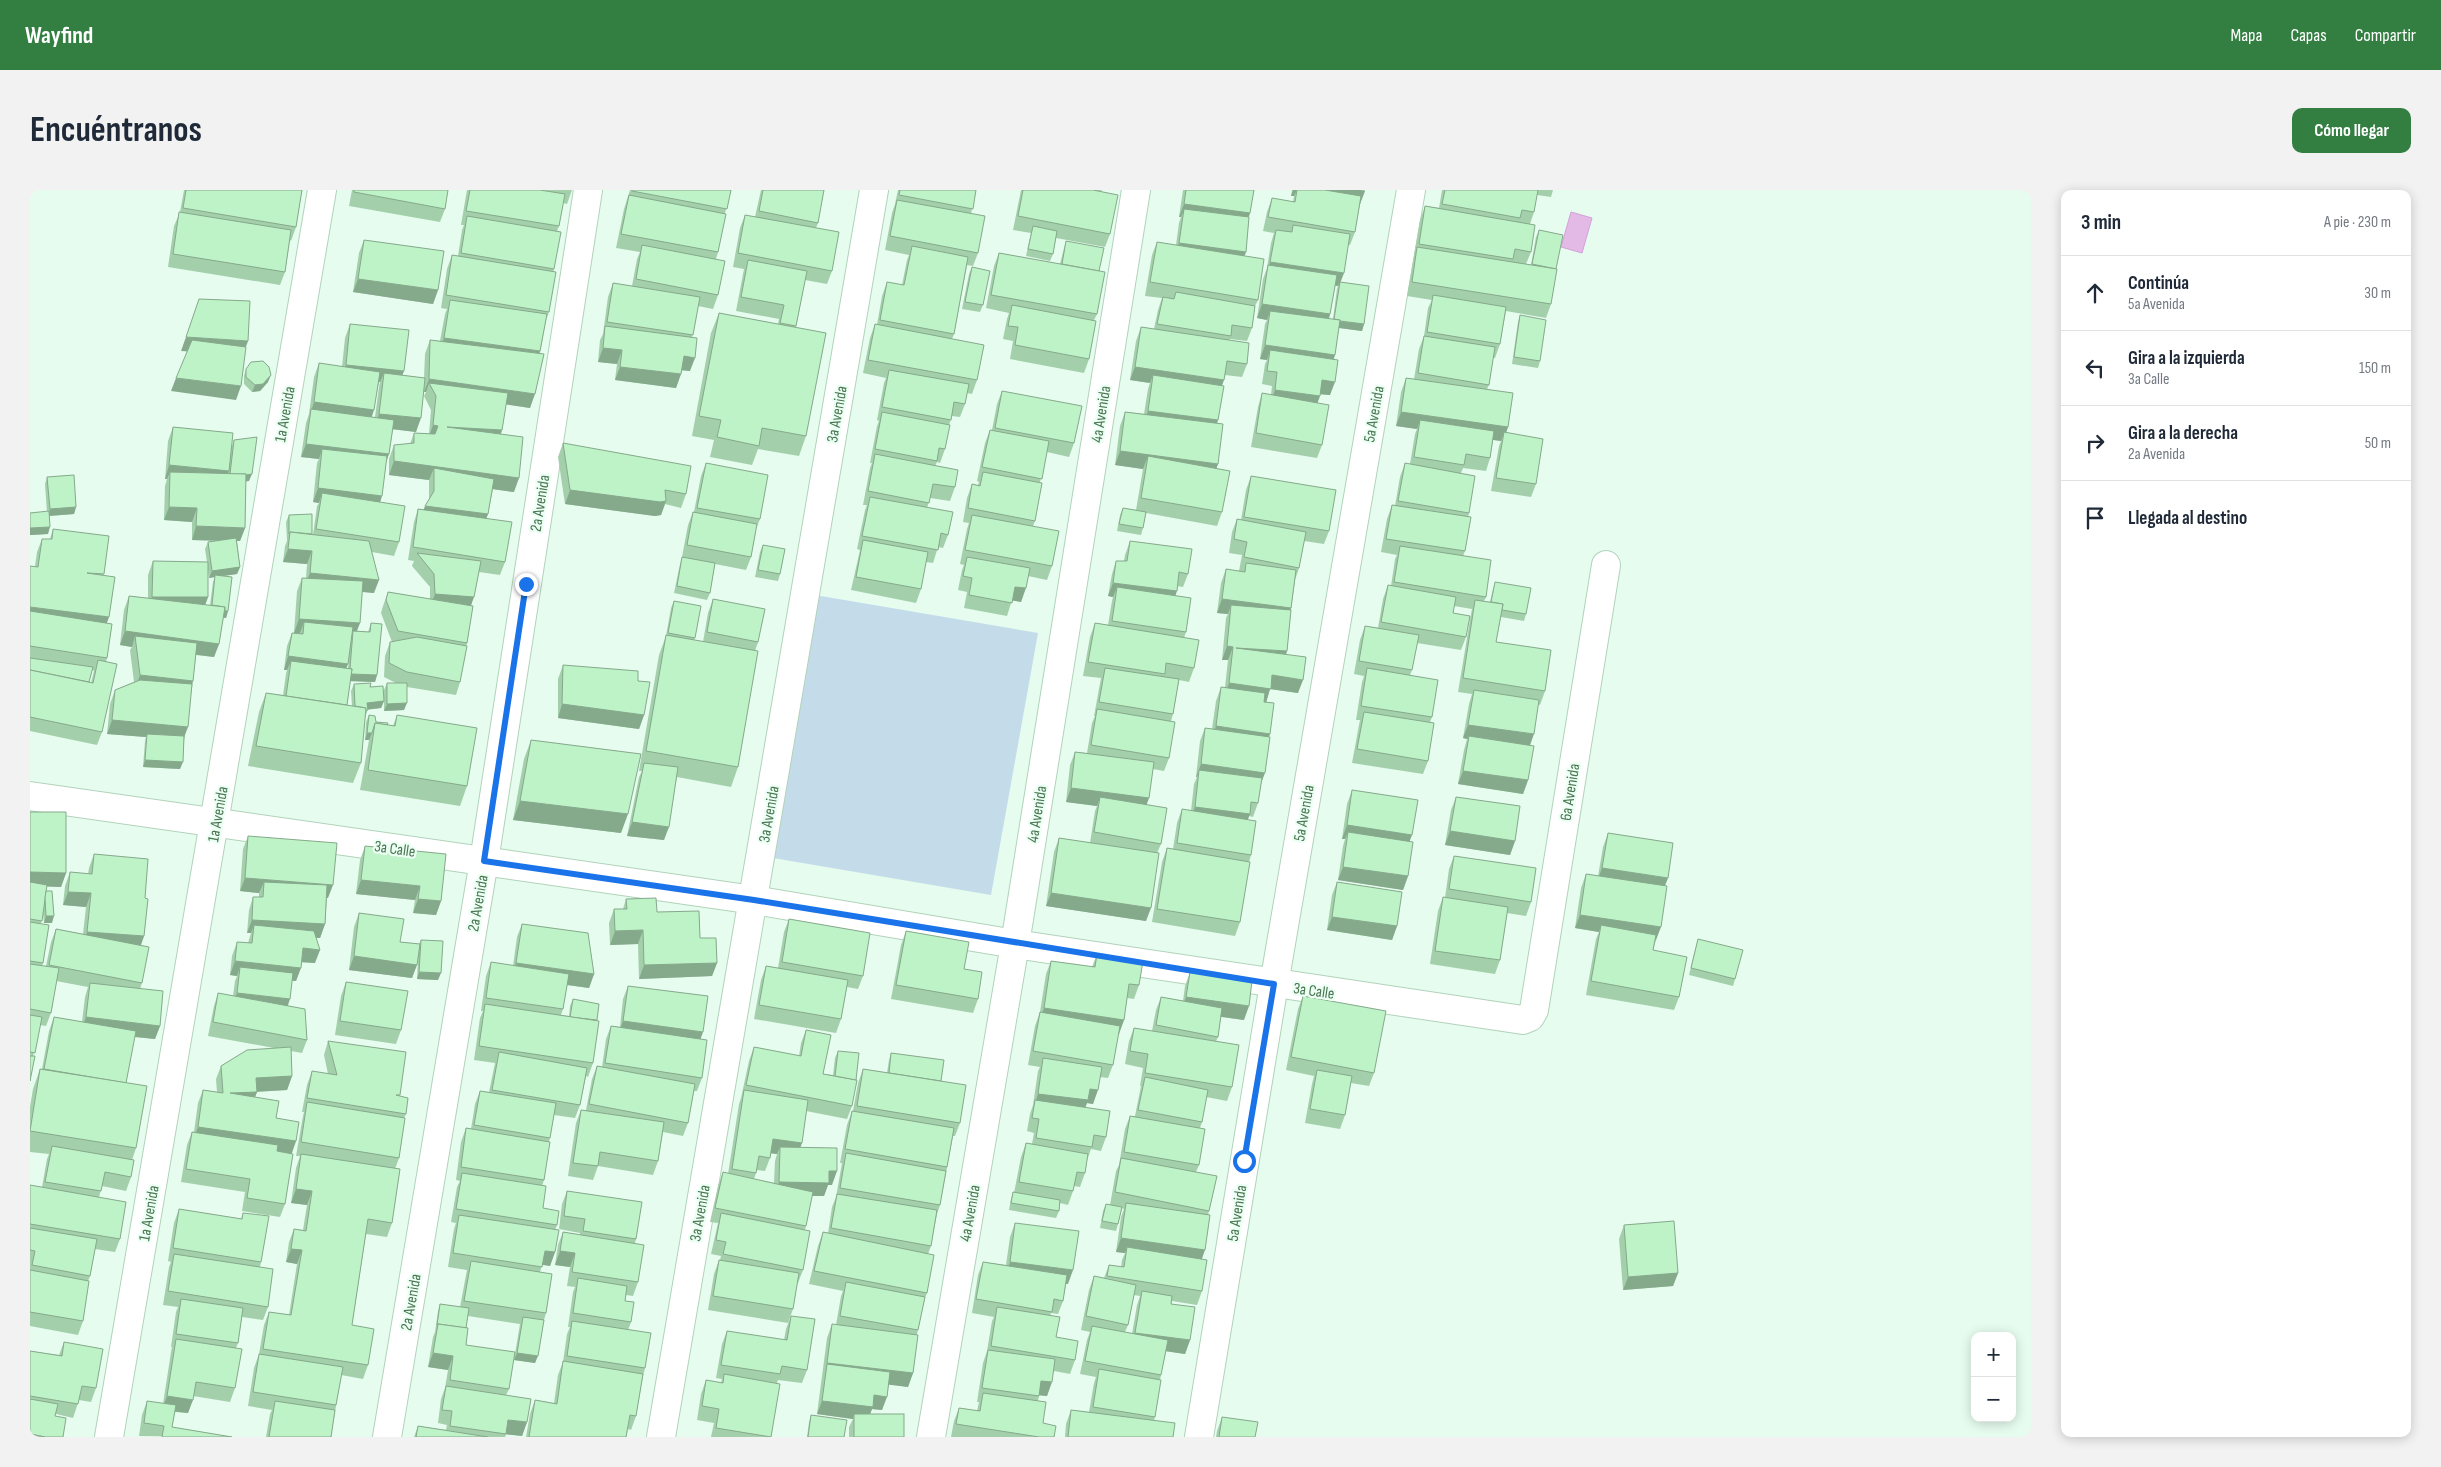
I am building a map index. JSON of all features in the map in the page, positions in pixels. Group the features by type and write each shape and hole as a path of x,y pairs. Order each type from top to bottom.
{"street":[{"name":"1a Avenida","path":"109,1437 216,822 322,190"},
{"name":"2a Avenida","path":"387,1437 484,861 588,190"},
{"name":"3a Avenida","path":"660,1437 754,900 874,190"},
{"name":"4a Avenida","path":"931,1437 1015,944 1136,190"},
{"name":"5a Avenida","path":"1199,1437 1274,984 1411,190"},
{"name":"6a Avenida","path":"1530,1017 1534,1010 1606,565"},
{"name":"3a Calle","path":"30,796 754,900 1015,944 1274,984 1523,1020 1530,1017"}],"shaded area":[{"path":"1571,212 1592,218 1582,253 1561,247"},
{"path":"815,595 1038,633 991,895 773,858"}],"building":[{"path":"186,190 302,190 296,227 183,208"},
{"path":"354,190 448,190 445,209 354,192"},
{"path":"470,190 540,190 565,194 559,226 466,211"},
{"path":"632,190 731,190 727,209"},
{"path":"763,190 824,190 818,223 759,211"},
{"path":"900,190 976,190 973,209 899,195"},
{"path":"1023,190 1093,190 1118,195 1110,234 1018,216"},
{"path":"1186,190 1254,190 1250,213 1184,204"},
{"path":"1297,190 1325,190 1361,196 1355,232 1268,217 1272,198 1295,202"},
{"path":"1445,190 1538,190 1534,212 1522,210 1520,218 1442,204"},
{"path":"629,195 726,214 718,252 621,234"},
{"path":"897,200 985,216 978,253 890,236"},
{"path":"1425,206 1535,225 1531,252 1515,249 1513,259 1419,244"},
{"path":"1184,209 1249,217 1246,252 1179,243"},
{"path":"179,212 291,230 285,272 173,254"},
{"path":"745,215 839,232 832,271 738,253"},
{"path":"467,216 561,232 554,269 461,253"},
{"path":"1293,225 1350,234 1344,273 1270,262 1276,230 1292,232"},
{"path":"1033,226 1057,231 1053,254 1028,249"},
{"path":"1539,230 1563,235 1556,269 1532,264"},
{"path":"364,240 444,251 438,290 358,279"},
{"path":"1066,241 1104,248 1099,271 1062,264"},
{"path":"1157,242 1264,259 1258,300 1150,282"},
{"path":"642,245 725,261 718,295 636,279"},
{"path":"912,246 968,257 954,334 880,320 887,282 904,285"},
{"path":"1417,247 1557,269 1551,304 1412,282"},
{"path":"999,253 1105,272 1097,314 991,295"},
{"path":"452,255 556,272 549,312 446,295"},
{"path":"748,260 807,271 796,326 780,323 784,305 741,297"},
{"path":"1268,265 1337,275 1330,314 1262,304"},
{"path":"972,267 990,271 983,305 965,302"},
{"path":"1340,282 1369,286 1364,324 1334,319"},
{"path":"613,283 700,297 693,335 607,322"},
{"path":"1176,292 1255,306 1252,328 1232,325 1231,336 1157,324 1163,297 1174,299"},
{"path":"1433,295 1506,307 1500,344 1427,332"},
{"path":"199,299 250,301 248,341 186,337"},
{"path":"450,300 547,314 540,351 444,338"},
{"path":"1012,305 1096,321 1089,359 1015,345 1018,327 1008,326"},
{"path":"1270,311 1340,320 1335,355 1265,345"},
{"path":"719,313 826,333 806,436 762,428 759,446 717,437 721,420 699,416"},
{"path":"1520,315 1546,320 1540,361 1514,357"},
{"path":"350,324 409,330 404,371 346,365"},
{"path":"875,324 984,345 977,380 868,360"},
{"path":"605,326 697,338 695,358 684,356 681,374 620,367 622,350 603,348"},
{"path":"1141,327 1249,343 1247,364 1227,361 1224,380 1135,367"},
{"path":"1424,336 1495,347 1489,385 1418,373"},
{"path":"192,340 246,347 241,386 176,378"},
{"path":"430,340 544,354 535,394 429,379"},
{"path":"1270,350 1338,360 1335,382 1322,380 1320,396 1275,390 1277,372 1267,371"},
{"path":"263,361 269,367 271,375 263,384 255,385 246,377 246,369 251,362"},
{"path":"319,363 380,372 374,410 314,402"},
{"path":"889,370 969,384 965,404 954,402 951,420 882,407"},
{"path":"384,373 425,378 421,418 379,414"},
{"path":"1153,375 1224,386 1218,420 1148,411"},
{"path":"1406,378 1513,393 1508,427 1401,412"},
{"path":"429,383 508,393 502,430 447,427 523,437 519,478 394,461 394,445 414,443 414,433 435,434 438,426 433,425 436,396"},
{"path":"1002,391 1082,406 1074,443 995,428"},
{"path":"1262,393 1329,405 1322,445 1256,433"},
{"path":"311,409 394,420 389,454 306,444"},
{"path":"882,412 950,425 945,449 939,448 937,461 875,449"},
{"path":"1125,412 1223,424 1218,464 1120,451"},
{"path":"1420,420 1494,431 1490,458 1466,454 1464,465 1414,457"},
{"path":"173,427 233,433 229,471 169,465"},
{"path":"990,430 1049,441 1042,479 982,467"},
{"path":"1504,432 1543,439 1536,484 1496,478"},
{"path":"257,437 252,474 230,474 234,440"},
{"path":"563,443 691,466 686,494 665,490 666,501 660,502 570,490"},
{"path":"322,449 387,456 382,496 318,488"},
{"path":"875,454 958,470 955,487 933,484 929,503 868,491"},
{"path":"1148,456 1230,471 1222,512 1141,498"},
{"path":"706,463 768,475 760,519 697,508"},
{"path":"1405,463 1475,476 1469,513 1398,501"},
{"path":"434,468 494,479 488,514 425,506 434,491"},
{"path":"170,472 246,474 245,528 196,526 197,508 169,507"},
{"path":"983,472 1042,483 1035,521 968,508 972,484 980,486"},
{"path":"74,475 76,507 50,509 47,477"},
{"path":"1251,476 1336,490 1329,531 1244,517"},
{"path":"322,493 405,506 399,542 316,529"},
{"path":"870,497 953,512 948,535 941,533 938,550 862,536"},
{"path":"1392,505 1471,517 1465,551 1386,539"},
{"path":"1123,508 1146,512 1143,528 1119,524"},
{"path":"418,509 512,522 505,562 413,547"},
{"path":"49,511 50,527 30,528 30,513"},
{"path":"693,512 757,524 751,557 687,545"},
{"path":"312,514 312,534 290,532 289,534 289,515"},
{"path":"972,515 1059,531 1052,566 965,550"},
{"path":"1237,519 1306,532 1299,568 1244,557 1247,542 1234,539"},
{"path":"53,529 109,536 104,574 87,573 115,577 109,617 30,607 30,566 38,567 42,539 52,539"},
{"path":"290,532 369,541 379,580 310,573 312,551 288,549"},
{"path":"236,538 240,567 212,571 208,542"},
{"path":"863,540 928,552 921,589 856,577"},
{"path":"1130,541 1192,549 1188,574 1179,572 1177,591 1113,583 1116,561 1127,561"},
{"path":"763,545 785,549 780,574 758,570"},
{"path":"1400,546 1491,560 1486,597 1394,582"},
{"path":"417,553 481,561 474,597 435,594 434,574"},
{"path":"682,557 715,563 710,593 677,586"},
{"path":"967,557 1030,568 1026,588 1015,587 1012,603 969,595 972,578 963,576"},
{"path":"153,561 208,562 208,597 152,597"},
{"path":"1246,563 1296,570 1291,608 1222,599 1226,569 1245,572"},
{"path":"215,575 232,577 228,611 225,611 225,607 212,605"},
{"path":"302,578 363,581 360,623 299,619"},
{"path":"1495,582 1531,588 1526,614 1502,610 1503,604 1491,602"},
{"path":"1388,585 1456,597 1453,613 1470,616 1466,637 1381,622"},
{"path":"1117,587 1191,598 1186,632 1112,621"},
{"path":"388,592 473,606 467,643 398,631 386,600"},
{"path":"129,596 225,607 219,644 125,631"},
{"path":"713,599 765,609 758,642 707,632"},
{"path":"1475,600 1503,604 1496,642 1551,650 1545,691 1463,678"},
{"path":"674,601 701,606 695,638 668,633"},
{"path":"1231,605 1291,610 1287,651 1236,648 1306,657 1303,680 1272,675 1271,689 1229,683 1233,647 1227,646"},
{"path":"30,611 112,624 107,658 30,646"},
{"path":"304,622 353,627 348,664 288,656 292,633 303,634"},
{"path":"371,623 382,624 377,675 351,674 353,631 370,632"},
{"path":"1095,623 1199,640 1194,668 1166,663 1165,674 1088,662"},
{"path":"1365,626 1419,635 1412,670 1359,661"},
{"path":"666,635 758,651 738,767 646,751"},
{"path":"135,636 197,643 193,681 140,675"},
{"path":"417,637 467,646 460,682 407,672 389,663 390,642"},
{"path":"30,658 93,667 89,682 30,670"},
{"path":"98,660 117,664 102,732 30,717 30,670 93,683"},
{"path":"291,661 352,669 347,705 286,696"},
{"path":"563,665 638,671 638,681 650,682 644,715 562,704"},
{"path":"1105,668 1179,679 1173,714 1099,702"},
{"path":"1367,668 1438,680 1432,717 1361,706"},
{"path":"140,680 192,684 188,727 112,720 115,690"},
{"path":"371,683 370,687 383,686 384,701 367,703 368,710 355,706 354,684"},
{"path":"387,683 407,683 407,703 387,704"},
{"path":"1221,687 1265,693 1264,702 1274,703 1270,734 1216,726"},
{"path":"1474,690 1539,700 1534,734 1468,725"},
{"path":"266,693 366,708 361,763 256,746"},
{"path":"1097,709 1175,722 1169,758 1091,745"},
{"path":"1364,712 1434,723 1428,761 1357,749"},
{"path":"369,715 375,716 376,722 388,723 387,725 375,723 372,733 367,733"},
{"path":"397,715 477,728 467,786 368,770 375,723 395,726"},
{"path":"1205,728 1270,737 1265,773 1201,764"},
{"path":"147,734 184,736 183,762 145,760"},
{"path":"1469,736 1534,746 1528,780 1463,771"},
{"path":"531,740 641,754 628,814 520,801"},
{"path":"1075,752 1154,762 1149,798 1071,788"},
{"path":"644,763 678,767 669,827 632,822"},
{"path":"1199,770 1262,778 1258,803 1251,802 1250,814 1195,807"},
{"path":"1352,790 1418,800 1412,835 1347,825"},
{"path":"1100,797 1167,808 1161,844 1094,832"},
{"path":"1456,797 1520,806 1515,841 1450,831"},
{"path":"1182,809 1256,821 1251,855 1177,843"},
{"path":"30,812 66,812 66,873 30,872"},
{"path":"1348,832 1413,842 1408,876 1343,867"},
{"path":"1608,833 1673,843 1668,878 1602,868"},
{"path":"248,836 337,843 333,885 245,878"},
{"path":"1059,838 1159,853 1151,908 1051,893"},
{"path":"365,846 446,854 441,901 418,899 420,886 361,880"},
{"path":"1167,848 1250,862 1240,922 1157,909"},
{"path":"94,854 148,859 145,898 148,899 144,936 87,932 91,893 68,892 70,872 92,874"},
{"path":"1454,856 1536,868 1531,902 1449,889"},
{"path":"1586,874 1667,886 1661,927 1580,915"},
{"path":"30,882 47,885 42,921 30,919"},
{"path":"264,882 327,885 325,924 252,920 253,897 263,897"},
{"path":"1337,882 1402,892 1397,926 1332,917"},
{"path":"46,891 52,891 54,916 46,916"},
{"path":"1443,897 1508,907 1500,960 1435,951"},
{"path":"656,898 657,912 699,911 700,938 716,938 717,963 644,965 643,930 615,931 614,909 627,909 626,899"},
{"path":"359,913 404,919 400,942 420,944 417,965 354,956"},
{"path":"789,919 870,933 863,976 782,962"},
{"path":"30,922 49,925 43,963 30,961"},
{"path":"522,924 588,933 594,974 516,963"},
{"path":"254,925 314,931 320,950 303,948 301,968 235,961 237,942 252,943"},
{"path":"1601,925 1656,935 1653,950 1687,957 1679,997 1591,981"},
{"path":"56,929 149,947 142,983 49,965"},
{"path":"906,931 969,942 964,969 982,972 978,999 896,985"},
{"path":"1698,939 1743,950 1735,979 1691,968"},
{"path":"421,940 443,941 441,973 419,972"},
{"path":"1097,954 1143,961 1139,985 1129,984 1124,1020 1044,1008 1051,961 1095,967"},
{"path":"491,962 569,974 563,1009 486,998"},
{"path":"30,964 59,968 51,1013 30,1009"},
{"path":"766,966 848,980 841,1019 759,1005"},
{"path":"240,967 293,973 290,999 237,993"},
{"path":"1190,972 1252,981 1249,1006 1186,997"},
{"path":"346,982 408,991 401,1030 340,1021"},
{"path":"90,983 163,991 160,1026 86,1017"},
{"path":"628,986 708,996 703,1032 623,1021"},
{"path":"218,993 305,1009 307,1040 213,1022"},
{"path":"1303,996 1386,1011 1374,1073 1291,1057"},
{"path":"1161,997 1222,1008 1218,1037 1156,1025"},
{"path":"573,999 599,1004 597,1020 570,1017"},
{"path":"485,1004 599,1021 593,1063 479,1046"},
{"path":"1040,1012 1120,1026 1113,1065 1033,1051"},
{"path":"30,1015 42,1017 35,1053 30,1052"},
{"path":"54,1017 136,1031 126,1083 44,1069"},
{"path":"611,1026 707,1040 702,1078 605,1063"},
{"path":"1134,1028 1239,1045 1232,1087 1145,1073 1148,1054 1130,1051"},
{"path":"806,1030 831,1035 823,1074 857,1080 852,1106 746,1085 754,1047 801,1056"},
{"path":"328,1041 406,1052 400,1095 396,1095 408,1098 406,1114 307,1098 312,1071 337,1075"},
{"path":"291,1047 292,1076 256,1078 257,1092 230,1093 279,1101 276,1118 299,1122 296,1141 198,1127 203,1090 223,1093 221,1066 247,1050"},
{"path":"838,1051 859,1053 856,1080 835,1076"},
{"path":"499,1052 587,1068 580,1105 492,1090"},
{"path":"891,1053 944,1060 941,1081 889,1073"},
{"path":"30,1056 35,1056 30,1081"},
{"path":"1043,1058 1102,1067 1098,1090 1090,1089 1088,1100 1038,1094"},
{"path":"597,1066 695,1084 688,1123 589,1104"},
{"path":"40,1069 147,1086 136,1148 30,1131"},
{"path":"863,1069 966,1085 960,1123 857,1106"},
{"path":"1317,1070 1352,1076 1345,1115 1310,1109"},
{"path":"1145,1077 1208,1090 1202,1122 1138,1110"},
{"path":"744,1090 808,1100 802,1143 773,1139 770,1158 759,1156 756,1173 732,1169"},
{"path":"480,1091 556,1103 550,1138 474,1125"},
{"path":"1035,1100 1110,1111 1106,1137 1094,1135 1092,1147 1036,1138 1039,1119 1032,1118"},
{"path":"307,1102 405,1118 399,1158 301,1142"},
{"path":"581,1110 664,1122 658,1161 600,1152 598,1166 573,1163"},
{"path":"852,1111 954,1128 947,1167 845,1149"},
{"path":"1130,1116 1205,1129 1199,1165 1124,1152"},
{"path":"466,1128 550,1142 544,1180 461,1167"},
{"path":"192,1132 278,1145 277,1151 293,1154 285,1204 247,1198 250,1179 186,1169"},
{"path":"1026,1143 1088,1154 1085,1173 1077,1172 1073,1191 1019,1182"},
{"path":"52,1146 134,1160 131,1177 105,1172 101,1191 45,1182"},
{"path":"780,1147 837,1148 837,1171 829,1171 829,1183 779,1182"},
{"path":"846,1153 946,1171 940,1205 840,1188"},
{"path":"301,1154 400,1169 392,1223 368,1219 352,1325 374,1329 368,1365 263,1349 269,1312 291,1315 302,1250 291,1249 294,1229 306,1231 312,1191 296,1189"},
{"path":"1121,1158 1217,1176 1209,1211 1115,1192"},
{"path":"723,1172 813,1192 806,1226 715,1208"},
{"path":"462,1173 546,1186 543,1208 559,1211 557,1225 456,1209"},
{"path":"30,1185 126,1202 120,1239 30,1224"},
{"path":"567,1191 642,1202 636,1239 583,1231 585,1219 564,1216"},
{"path":"1013,1192 1060,1200 1059,1211 1011,1203"},
{"path":"837,1194 937,1210 931,1246 831,1228"},
{"path":"1126,1203 1210,1215 1205,1250 1121,1238"},
{"path":"1106,1204 1122,1207 1118,1224 1102,1221"},
{"path":"179,1209 242,1219 243,1213 269,1216 261,1262 173,1248"},
{"path":"721,1213 810,1231 803,1270 723,1254 726,1242 716,1240"},
{"path":"459,1215 559,1230 555,1252 545,1251 542,1267 453,1253"},
{"path":"1674,1221 1678,1273 1628,1277 1624,1225"},
{"path":"1015,1223 1079,1231 1073,1270 1010,1262"},
{"path":"30,1228 97,1239 90,1276 32,1265 35,1251 30,1250"},
{"path":"563,1232 644,1245 638,1282 572,1272 575,1253 560,1251"},
{"path":"823,1232 934,1255 927,1293 814,1271"},
{"path":"1127,1247 1207,1260 1202,1291 1107,1276 1109,1265 1124,1267"},
{"path":"174,1254 273,1269 268,1307 168,1291"},
{"path":"719,1260 799,1273 793,1309 713,1296"},
{"path":"471,1261 552,1274 546,1313 464,1301"},
{"path":"983,1262 1067,1275 1063,1301 1054,1299 1052,1312 976,1299"},
{"path":"30,1270 89,1281 83,1321 30,1312"},
{"path":"1094,1276 1136,1285 1128,1325 1086,1316"},
{"path":"578,1278 627,1286 625,1301 634,1302 631,1322 573,1313"},
{"path":"846,1282 925,1297 918,1330 840,1316"},
{"path":"1142,1291 1172,1296 1171,1304 1195,1307 1190,1340 1135,1333"},
{"path":"181,1299 243,1308 238,1343 176,1334"},
{"path":"440,1304 469,1308 466,1328 437,1325"},
{"path":"997,1307 1060,1317 1056,1337 1078,1341 1075,1360 991,1346"},
{"path":"791,1316 815,1319 807,1370 782,1366 780,1374 721,1365 727,1331 787,1340"},
{"path":"523,1317 544,1320 538,1356 517,1353"},
{"path":"572,1321 651,1333 645,1368 567,1356"},
{"path":"438,1324 468,1328 466,1345 515,1352 509,1389 450,1380 453,1356 433,1353"},
{"path":"832,1324 918,1335 913,1373 827,1363"},
{"path":"1092,1326 1168,1340 1161,1375 1085,1361"},
{"path":"176,1339 242,1349 235,1388 196,1382 193,1400 167,1396"},
{"path":"64,1342 103,1349 96,1388 82,1386 78,1404 30,1396 30,1351 62,1356"},
{"path":"988,1350 1055,1359 1052,1382 1041,1381 1039,1396 982,1388"},
{"path":"259,1354 343,1367 336,1405 253,1392"},
{"path":"563,1361 643,1374 636,1416 630,1415 626,1437 529,1437 535,1400 557,1404"},
{"path":"827,1364 890,1372 887,1397 874,1395 873,1407 822,1401"},
{"path":"1099,1369 1161,1380 1155,1417 1093,1407"},
{"path":"724,1374 780,1384 771,1437 716,1428 719,1409 702,1406 706,1380 723,1383"},
{"path":"446,1386 531,1399 527,1422 508,1420 506,1434 450,1426 452,1411 442,1410"},
{"path":"983,1393 1046,1402 1043,1423 1056,1426 1054,1437 1039,1437 956,1424 959,1408 980,1411"},
{"path":"30,1399 58,1404 55,1416 66,1418 63,1437 45,1437 30,1434"},
{"path":"147,1401 176,1405 172,1427 232,1437 162,1437 164,1426 144,1423"},
{"path":"275,1401 335,1410 331,1437 269,1437"},
{"path":"1071,1410 1175,1423 1173,1437 1068,1437"},
{"path":"854,1414 904,1414 904,1437 854,1437"},
{"path":"811,1415 847,1420 844,1437 808,1437"},
{"path":"1222,1417 1258,1422 1255,1437 1219,1437"},
{"path":"418,1426 488,1437 416,1437"},
{"path":"30,1434 45,1437 30,1437"}],"route":[{"path":"526,584 484,861 754,900 1015,944 1274,984 1244,1161"}]}
